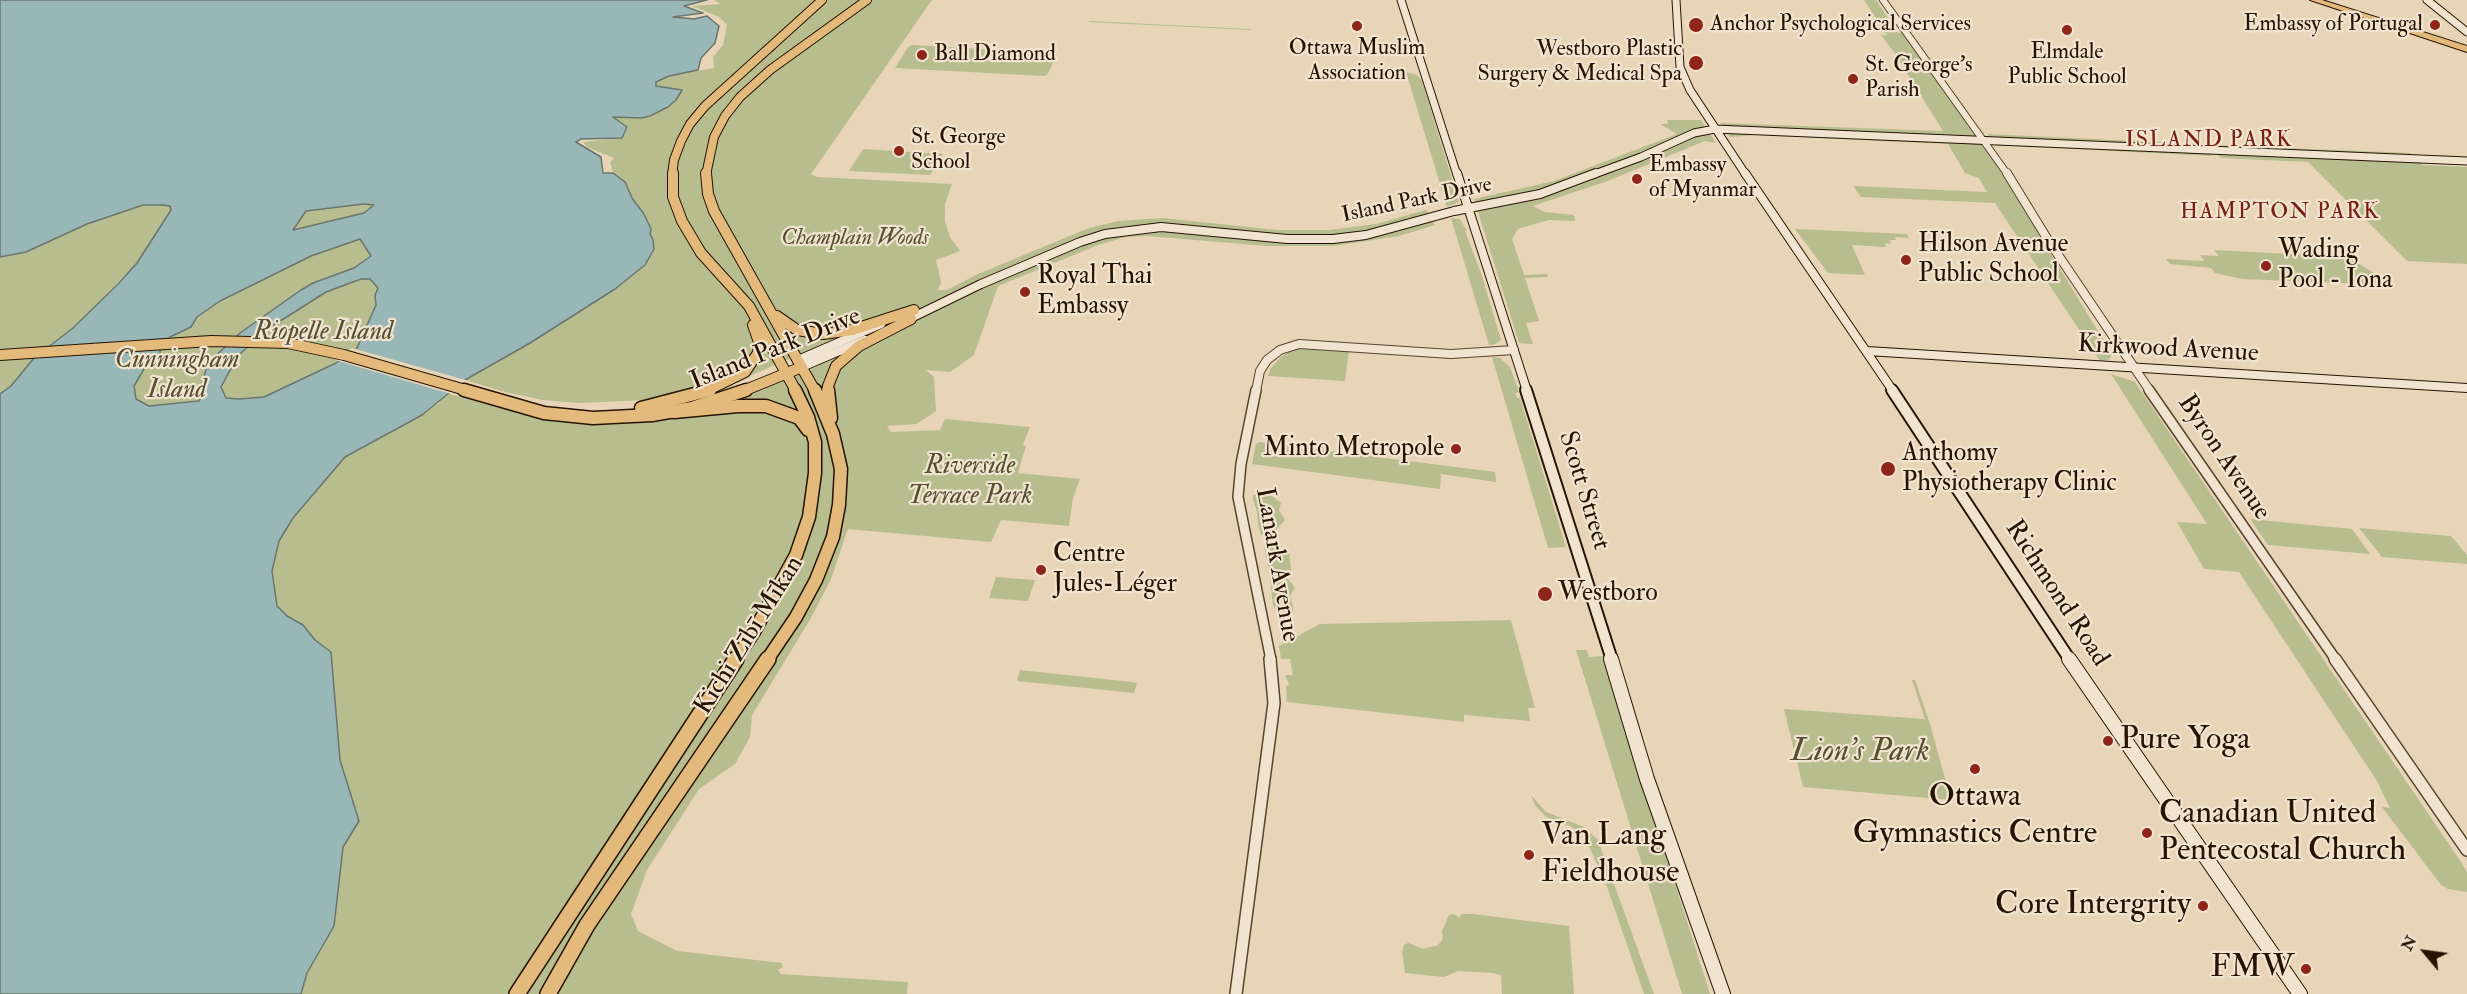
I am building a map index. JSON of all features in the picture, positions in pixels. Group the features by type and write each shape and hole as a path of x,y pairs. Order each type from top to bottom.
{"highway":[{"path":"2314,0 2467,47"},
{"path":"2328,0 2467,47"}],"main road":[{"name":"Kichi Zībī Mīkan","path":"517,994 755,630 796,555 809,517 815,473 815,442 808,417 784,367 749,306 702,253 682,221 673,197 673,166 681,141 700,112 721,90 822,0"},
{"name":"Kichi Zībī Mīkan","path":"548,994 587,925 765,665 813,586 833,537 839,505 841,470 833,434 820,401 730,243 712,205 706,177 707,158 717,129 733,104 761,77 867,0"},
{"name":"Scott Street","path":"1401,0 1514,350 1647,779 1723,994"},
{"name":"Richmond Road","path":"1676,0 1680,67 1690,90 1965,498 2085,684 2300,994"},
{"path":"2427,0 2467,32"},
{"name":"Island Park Drive","path":"522,406 586,411 640,408 706,396 784,367 801,366 981,284 1080,242 1130,229 1174,227 1272,238 1333,238 1375,233 1431,217 1513,201 1575,183 1681,140 1716,130 1761,129 2467,162"},
{"path":"640,408 717,387 739,376 753,363 758,353 758,336 738,294"},
{"path":"761,296 783,322 797,330 810,333 852,330 913,315"},
{"path":"833,434 828,386 836,366 859,346 913,315"},
{"path":"0,355 165,344 254,341 305,346 344,355 522,406"},
{"name":"Kirkwood Avenue","path":"1867,351 2467,387"},
{"name":"Island Park Drive","path":"522,406 555,415 581,418 627,417 674,412 716,401 784,367"},
{"path":"674,412 738,406 775,408 799,418 815,442"}],"street":[{"name":"Byron Avenue","path":"1883,0 2029,204 2048,240 2467,850"},
{"name":"Lanark Avenue","path":"1236,994 1274,704 1274,677 1238,497 1241,464 1260,371 1267,360 1280,350 1299,344 1470,353 1514,350"}],"green space":[{"path":"714,0 932,0 811,174 817,177 952,184 945,204 945,221 950,237 960,251 936,260 941,282 938,290 947,290 978,274 1089,228 1118,221 1163,218 1277,230 1329,230 1376,224 1426,210 1435,225 1399,236 1334,246 1267,246 1147,236 1126,237 1098,245 998,286 974,355 950,372 926,370 934,377 936,411 917,424 887,426 891,432 940,430 945,419 1030,427 1023,445 1026,446 1018,473 1080,479 1073,498 1069,526 1001,520 991,542 848,529 831,579 811,618 752,715 750,737 735,764 699,789 647,870 631,914 638,931 677,951 782,963 783,967 778,970 781,974 908,982 907,994 301,994 307,973 334,926 343,847 359,821 340,760 331,652 315,640 303,625 287,616 277,606 272,571 279,541 293,518 345,457 422,415 439,403 446,393 544,420 589,425 621,424 730,409 730,400 810,369 921,317 910,307 731,384 648,400 579,403 543,400 465,380 530,343 615,289 645,265 650,234 645,214 632,198 625,182 613,173 610,162 614,158 587,147 583,142 622,138 627,127 613,117 634,117 663,110 676,100 681,90 656,86 656,82 669,76 714,68 713,57 723,45 727,25 719,17 692,6 720,4"},
{"path":"1864,0 1876,0 1898,33 1904,33 1986,147 2022,200 2037,231 2112,354 2109,360 2100,361 1995,203 1861,197 1853,186 1987,192 1979,178 1965,173 1948,144 1756,135 1730,137 1720,123 1943,131 1881,35 1887,35"},
{"path":"1088,22 1250,29 1251,30"},
{"path":"912,45 1057,55 1047,75 1044,76 895,68 908,47"},
{"path":"1406,72 1417,75 1422,81 1459,202 1447,207"},
{"path":"1667,120 1701,120 1716,143 1705,141 1605,182 1533,206 1545,212 1574,215 1575,221 1549,220 1518,229 1512,239 1524,275 1547,274 1548,277 1525,278 1539,321 1526,323 1533,344 1519,343 1474,199 1554,181 1677,134 1660,124 1668,124"},
{"path":"1988,134 2200,144 2212,156 1995,145"},
{"name":"HAMPTON PARK","path":"2208,145 2410,153 2423,165 2467,167 2467,264 2407,261 2308,162 2221,158"},
{"path":"863,149 943,154 930,175 849,171"},
{"path":"154,204 170,206 171,210 137,263 73,328 34,358 11,386 0,394 0,257 26,252 129,208"},
{"path":"375,204 364,213 292,230 306,211"},
{"path":"1451,218 1460,219 1467,231 1465,231 1482,276 1501,340 1496,344 1489,345"},
{"path":"1795,229 1907,234 1909,238 1895,237 1896,240 1890,240 1891,244 1885,243 1886,247 1852,245 1865,275 1828,273"},
{"name":"Cunningham Island","path":"360,239 372,255 354,268 313,283 240,333 208,363 203,394 199,401 149,406 136,399 134,386 147,364 160,355 160,351 170,337 191,327 197,317 220,301 311,256"},
{"path":"2214,250 2348,257 2394,285 2242,279 2215,273 2211,268 2170,264 2166,259 2204,261 2200,255 2219,256"},
{"name":"Riopelle Island","path":"361,279 370,279 379,288 375,295 376,305 357,348 335,363 264,397 226,398 221,387 229,371 239,355 263,332 326,292"},
{"path":"1303,348 1349,351 1345,381 1268,376 1271,368 1281,357 1292,350"},
{"path":"1492,357 1500,358 1510,367 1519,392 1515,393 1517,398 1520,398 1566,547 1548,548"},
{"path":"2111,374 2135,382 2461,862 2467,872 2467,892 2448,889 2441,885 2382,807 2390,808 2377,781 2239,572 2204,569 2177,522 2207,524"},
{"path":"1259,442 1495,472 1496,482 1441,474 1440,489 1252,464 1256,444"},
{"path":"1259,492 1272,496 1281,503 1279,510 1285,520 1273,537 1261,535 1253,500 1253,496"},
{"path":"2250,519 2352,529 2370,554 2268,545"},
{"path":"2359,528 2451,536 2467,555 2467,564 2382,557"},
{"path":"1264,548 1289,550 1291,570 1287,578 1295,588 1290,596 1293,612 1290,615 1278,615 1273,605"},
{"path":"996,577 1035,580 1028,601 989,598"},
{"path":"1511,620 1535,708 1528,708 1530,721 1464,715 1464,722 1287,702 1286,686 1289,685 1285,675 1293,675 1290,659 1281,659 1279,646 1320,624"},
{"path":"1576,650 1587,650 1589,657 1603,656 1710,994 1682,994"},
{"path":"1020,670 1137,683 1134,693 1017,681"},
{"name":"Lion's Park","path":"1912,680 1915,680 1930,724 1951,800 1803,787 1784,709 1925,719"},
{"path":"1531,795 1546,812 1584,827 1598,840 1654,994 1644,994 1605,881 1584,836 1570,826 1546,817 1535,805"},
{"path":"1453,914 1460,918 1461,914 1473,914 1569,926 1574,994 1502,994 1501,975 1493,973 1458,971 1444,977 1405,973 1402,952 1404,945 1408,943 1423,949 1438,945 1443,939 1442,931 1449,915"}],"water":[{"path":"0,0 707,0 684,6 703,13 673,17 694,19 707,16 719,26 715,43 701,58 698,70 669,76 656,82 656,86 682,90 668,107 642,118 613,117 627,127 622,138 581,139 576,142 601,157 603,173 613,173 625,182 632,198 644,214 651,229 654,249 645,265 615,289 530,343 465,380 422,415 345,457 293,518 279,541 272,571 277,606 287,616 303,625 315,640 331,652 340,760 359,821 343,847 334,926 307,973 301,994 0,994 0,394 11,386 34,358 73,328 137,263 171,210 170,206 143,205 87,224 26,252 0,257","holes":["363,204 374,205 364,213 293,230 306,211","360,239 371,256 354,268 313,283 301,290 240,333 208,363 201,386 203,394 199,401 149,406 136,399 134,386 147,364 160,355 160,351 170,337 191,327 197,317 220,301 311,256","361,279 370,279 378,288 375,295 376,305 357,348 336,363 264,397 226,398 221,387 239,355 263,332 326,292"]}],"pier":[{"path":"352,348 469,381 451,394 335,360"}],"place":[{"name":"Anchor Psychological Services","path":"1696,25"},
{"name":"Embassy of Portugal","path":"2435,25"},
{"name":"Ottawa Muslim Association","path":"1357,26"},
{"name":"Elmdale Public School","path":"2067,30"},
{"name":"Ball Diamond","path":"922,55"},
{"name":"Westboro Plastic Surgery & Medical Spa","path":"1696,63"},
{"name":"St. George's Parish","path":"1853,79"},
{"name":"St. George School","path":"899,151"},
{"name":"Embassy of Myanmar","path":"1637,179"},
{"name":"Hilson Avenue Public School","path":"1906,260"},
{"name":"Wading Pool - Iona","path":"2266,266"},
{"name":"Royal Thai Embassy","path":"1025,292"},
{"name":"Minto Metropole","path":"1456,449"},
{"name":"Anthomy Physiotherapy Clinic","path":"1888,469"},
{"name":"Centre Jules-Léger","path":"1041,570"},
{"name":"Westboro","path":"1545,594"},
{"name":"Pure Yoga","path":"2108,741"},
{"name":"Ottawa Gymnastics Centre","path":"1975,769"},
{"name":"Canadian United Pentecostal Church","path":"2147,833"},
{"name":"Van Lang Fieldhouse","path":"1529,855"},
{"name":"Core Intergrity","path":"2203,906"},
{"name":"FMW","path":"2306,969"}],"district":[{"name":"ISLAND PARK","path":"2209,141"},
{"name":"HAMPTON PARK","path":"2280,213"}],"park label":[{"name":"Champlain Woods","path":"855,239"},
{"name":"Riverside Terrace Park","path":"970,482"}]}
